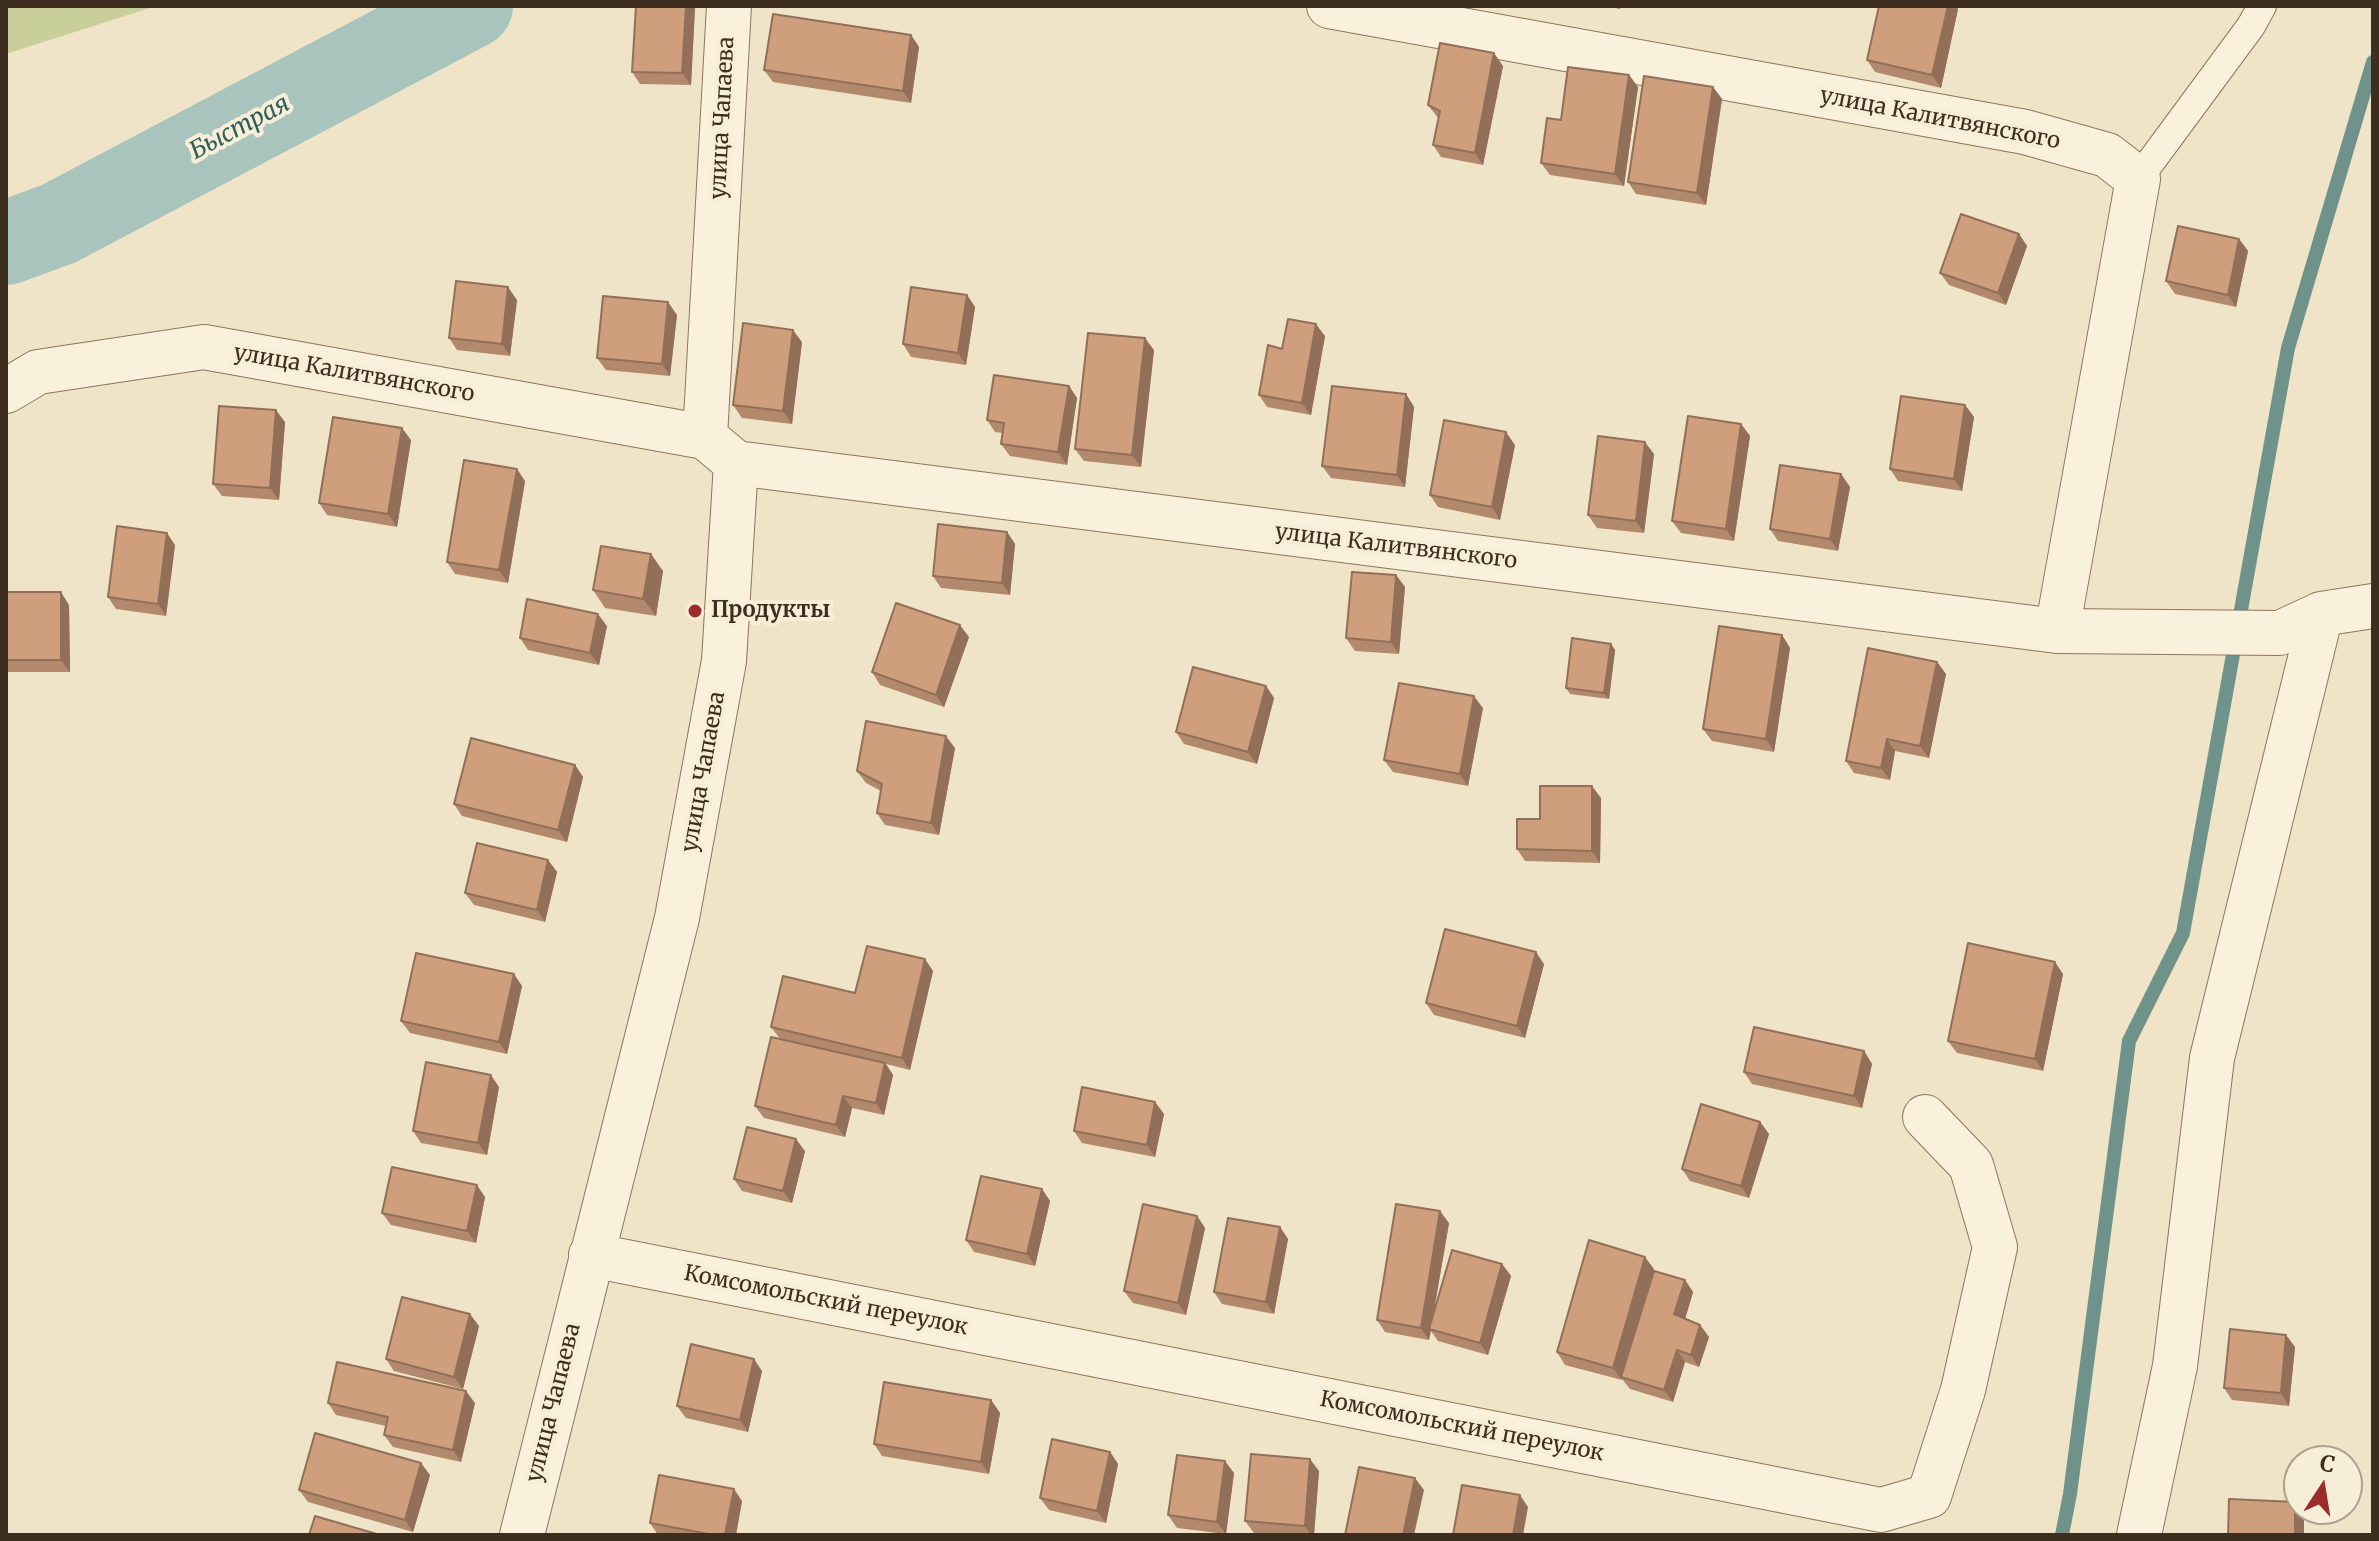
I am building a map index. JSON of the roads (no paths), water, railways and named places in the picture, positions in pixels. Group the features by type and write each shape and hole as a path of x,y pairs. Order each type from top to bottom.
{"street":[{"name":"улица Чапаева","path":"522,1535 677,918 724,661 720,450 729,6"},
{"name":"улица Калитвянского","path":"1329,6 2025,132 2107,155 2138,179"},
{"path":"2074,632 2138,179"},
{"name":"улица Калитвянского","path":"6,391 38,372 204,347 720,450 2074,632 2280,633 2321,614 2373,606"},
{"path":"2139,1535 2175,1366 2212,1058 2321,614"},
{"name":"Комсомольский переулок","path":"591,1255 1881,1510 1929,1496 1963,1390 1995,1247 1971,1165 1925,1117"}],"lane":[{"path":"2138,179 2251,26 2262,6"}],"waterway":[{"name":"Быстрая","path":"6,243 58,224 471,6"},
{"path":"2062,1535 2070,1494 2129,1041 2183,933 2288,348 2373,62"}],"place":[{"name":"Продукты","path":"695,611"}]}
